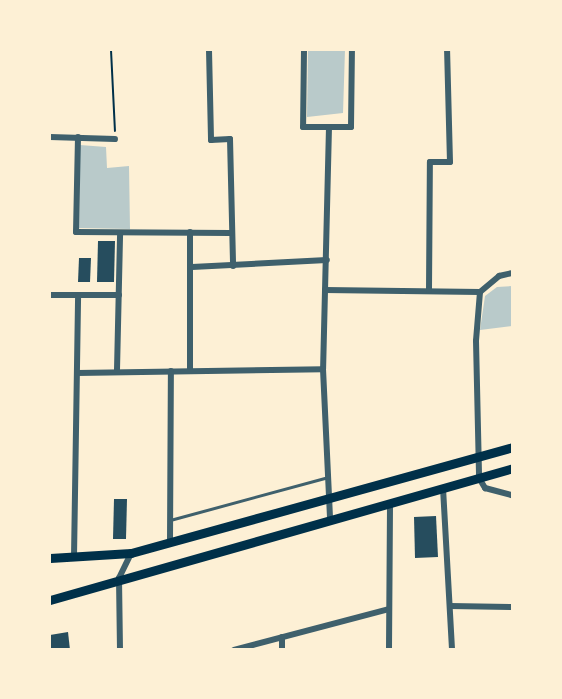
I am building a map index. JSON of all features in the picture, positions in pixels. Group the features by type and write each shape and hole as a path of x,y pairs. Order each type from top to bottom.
{"main road":[{"path":"50,558 130,553 513,447"},
{"path":"50,600 119,578 513,468"}],"street":[{"path":"210,50 211,140 230,139 230,232 233,266"},
{"path":"304,50 303,127 351,127 352,50"},
{"path":"429,290 430,162 450,162 447,50"},
{"path":"329,127 323,369 330,518"},
{"path":"50,137 115,140"},
{"path":"78,137 76,232 120,235 230,232"},
{"path":"190,232 192,267 190,370"},
{"path":"117,370 120,235"},
{"path":"192,267 327,260"},
{"path":"325,290 480,292 499,276 513,273"},
{"path":"480,292 476,341 479,478 485,488 513,495"},
{"path":"50,295 119,295"},
{"path":"74,557 78,295"},
{"path":"77,373 117,370 323,369"},
{"path":"170,542 171,371"},
{"path":"443,488 452,650"},
{"path":"388,650 390,503"},
{"path":"120,650 119,578 130,553"},
{"path":"450,606 513,607"},
{"path":"234,650 389,609"},
{"path":"282,637 282,650"}],"lane":[{"path":"170,520 328,477"}],"path":[{"path":"111,50 115,140"}],"shaded area":[{"path":"308,50 345,50 343,113 307,117"},
{"path":"80,145 106,147 107,168 129,166 130,229 79,228"},
{"path":"512,286 512,326 480,330 485,296 497,287"}],"building":[{"path":"98,241 115,241 114,282 97,282"},
{"path":"79,258 91,258 90,282 78,282"},
{"path":"114,499 127,499 126,539 113,539"},
{"path":"436,516 438,557 415,558 414,517"},
{"path":"68,632 70,650 50,650 50,635"}]}
